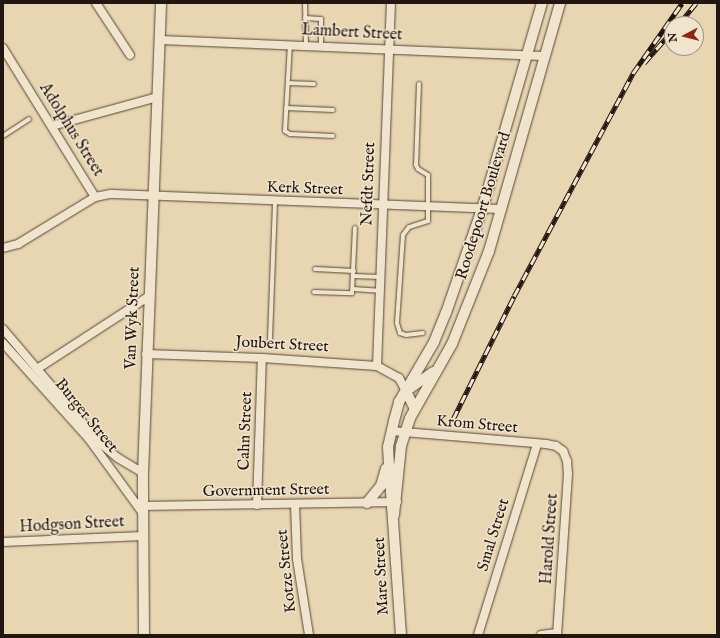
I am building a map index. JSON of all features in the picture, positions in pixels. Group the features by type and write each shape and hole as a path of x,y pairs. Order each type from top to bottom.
{"street":[{"path":"96,3 130,55"},
{"name":"Van Wyk Street","path":"144,635 142,509 146,354 154,197 161,3"},
{"name":"Nefdt Street","path":"377,366 388,49 391,3"},
{"name":"Roodepoort Boulevard","path":"394,502 388,447 399,402 434,342 483,206 542,3"},
{"name":"Roodepoort Boulevard","path":"394,502 398,464 405,433 414,407 452,344 470,301 502,209 560,3"},
{"name":"Lambert Street","path":"159,40 290,44 544,56"},
{"name":"Adolphus Street","path":"3,48 95,197 111,194 154,197"},
{"path":"52,126 157,97"},
{"path":"3,248 18,244 95,197"},
{"name":"Kerk Street","path":"154,197 382,206 483,206 502,209"},
{"path":"37,368 148,297"},
{"name":"Burger Street","path":"3,329 100,443 118,458 143,473"},
{"name":"Burger Street","path":"3,343 89,439 142,509"},
{"name":"Joubert Street","path":"146,354 262,358 377,366 399,378 406,391"},
{"name":"Cahn Street","path":"257,505 262,358"},
{"path":"414,407 406,391 425,379 440,365"},
{"name":"Krom Street","path":"392,431 559,447"},
{"name":"Smal Street","path":"478,635 537,444"},
{"path":"367,503 381,486 388,447"},
{"name":"Harold Street","path":"557,634 568,474 566,456 559,447"},
{"name":"Government Street","path":"142,509 394,502"},
{"name":"Mare Street","path":"394,502 401,635"},
{"name":"Kotze Street","path":"295,504 297,559 309,635"},
{"name":"Hodgson Street","path":"3,542 143,536"},
{"path":"541,635 557,634"}],"lane":[{"path":"305,3 306,45"},
{"path":"305,18 321,19 320,46"},
{"path":"290,44 285,129 287,134 333,136"},
{"path":"288,83 314,84"},
{"path":"419,84 416,165 418,169 428,175 428,221 409,228 403,235 399,268 397,323 400,333 406,335 423,333"},
{"path":"286,108 333,110"},
{"path":"3,136 28,120"},
{"path":"270,339 275,202"},
{"path":"314,292 350,294 353,289 355,228"},
{"path":"315,269 380,277"},
{"path":"353,289 379,291"}],"railway":[{"path":"453,419 514,296 633,73 682,3"},
{"path":"685,16 696,3"},
{"path":"644,63 664,40"}]}
